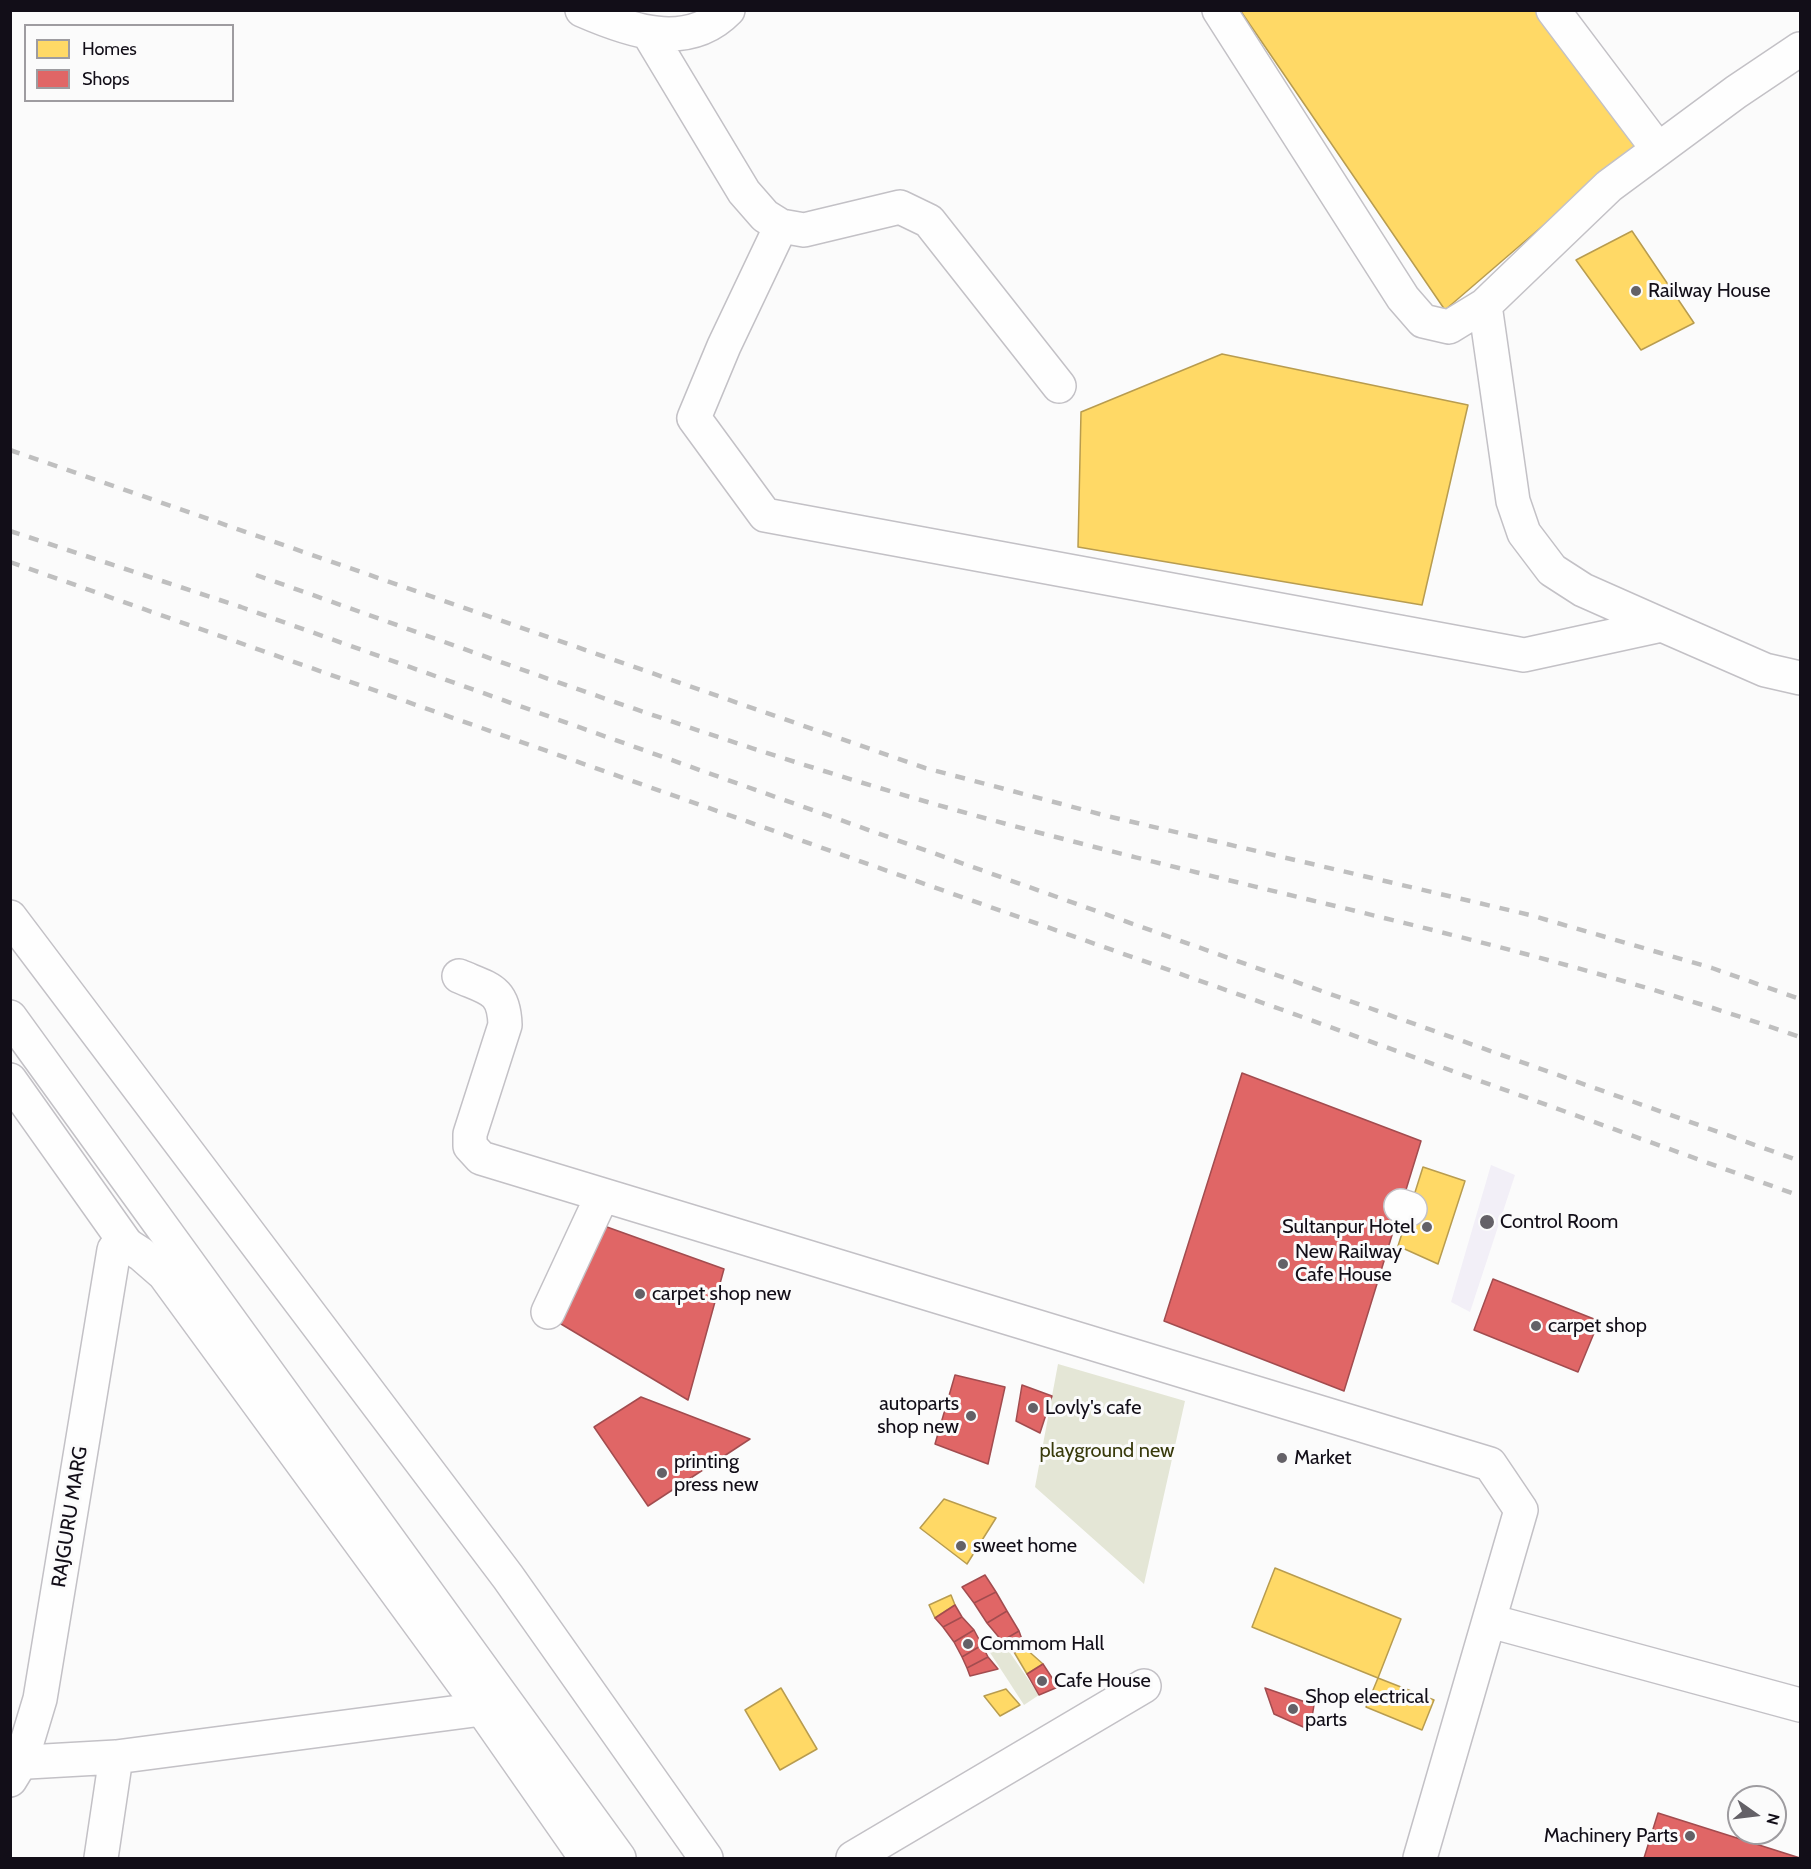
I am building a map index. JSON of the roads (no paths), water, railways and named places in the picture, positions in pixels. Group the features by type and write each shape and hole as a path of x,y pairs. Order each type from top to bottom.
{"street":[{"path":"582,10 617,26 649,34 685,34 719,20 728,10"},
{"path":"1219,10 1403,298 1423,321 1449,327 1485,305 1609,186 1657,148 1800,49"},
{"path":"1553,10 1657,148"},
{"path":"649,34 744,192 765,216 781,226 804,230 900,207 916,213 929,221 1059,386"},
{"path":"781,226 724,346 694,418 765,515 1524,655 1662,625"},
{"path":"1485,305 1513,501 1524,533 1552,570 1583,590 1765,670 1800,678"},
{"path":"10,917 508,1577 706,1858"},
{"path":"459,976 497,993 505,1006 506,1025 470,1134 470,1146 481,1158 1490,1464 1521,1510 1420,1858"},
{"path":"10,1017 619,1858"},
{"path":"10,1080 120,1248 141,1254 164,1274 482,1708 586,1858"},
{"path":"548,1312 602,1196"},
{"name":"RAJGURU MARG","path":"14,1768 40,1699 120,1248"},
{"path":"1490,1622 1800,1705"},
{"path":"853,1858 1144,1686"},
{"path":"14,1768 116,1757 482,1708"},
{"path":"101,1858 116,1757"}],"railway":[{"path":"10,450 925,768 1107,816 1530,915 1712,968 1800,999"},
{"path":"10,531 241,607 1800,1161"},
{"path":"10,562 1280,1009 1800,1196"},
{"path":"256,575 588,693 840,776 1033,831 1583,970 1800,1037"}],"place":[{"name":"Railway House","path":"1636,291"},
{"name":"Control Room","path":"1487,1222"},
{"name":"Sultanpur Hotel","path":"1427,1227"},
{"name":"New Railway Cafe House","path":"1283,1264"},
{"name":"carpet shop new","path":"640,1294"},
{"name":"carpet shop","path":"1536,1326"},
{"name":"Lovly's cafe","path":"1033,1408"},
{"name":"autoparts shop new","path":"971,1416"},
{"name":"Market","path":"1282,1458"},
{"name":"printing press new","path":"662,1473"},
{"name":"sweet home","path":"961,1546"},
{"name":"Commom Hall","path":"968,1644"},
{"name":"Cafe House","path":"1042,1681"},
{"name":"Shop electrical parts","path":"1293,1709"},
{"name":"Machinery Parts","path":"1690,1836"}],"park label":[{"name":"playground new","path":"1107,1451"}]}
